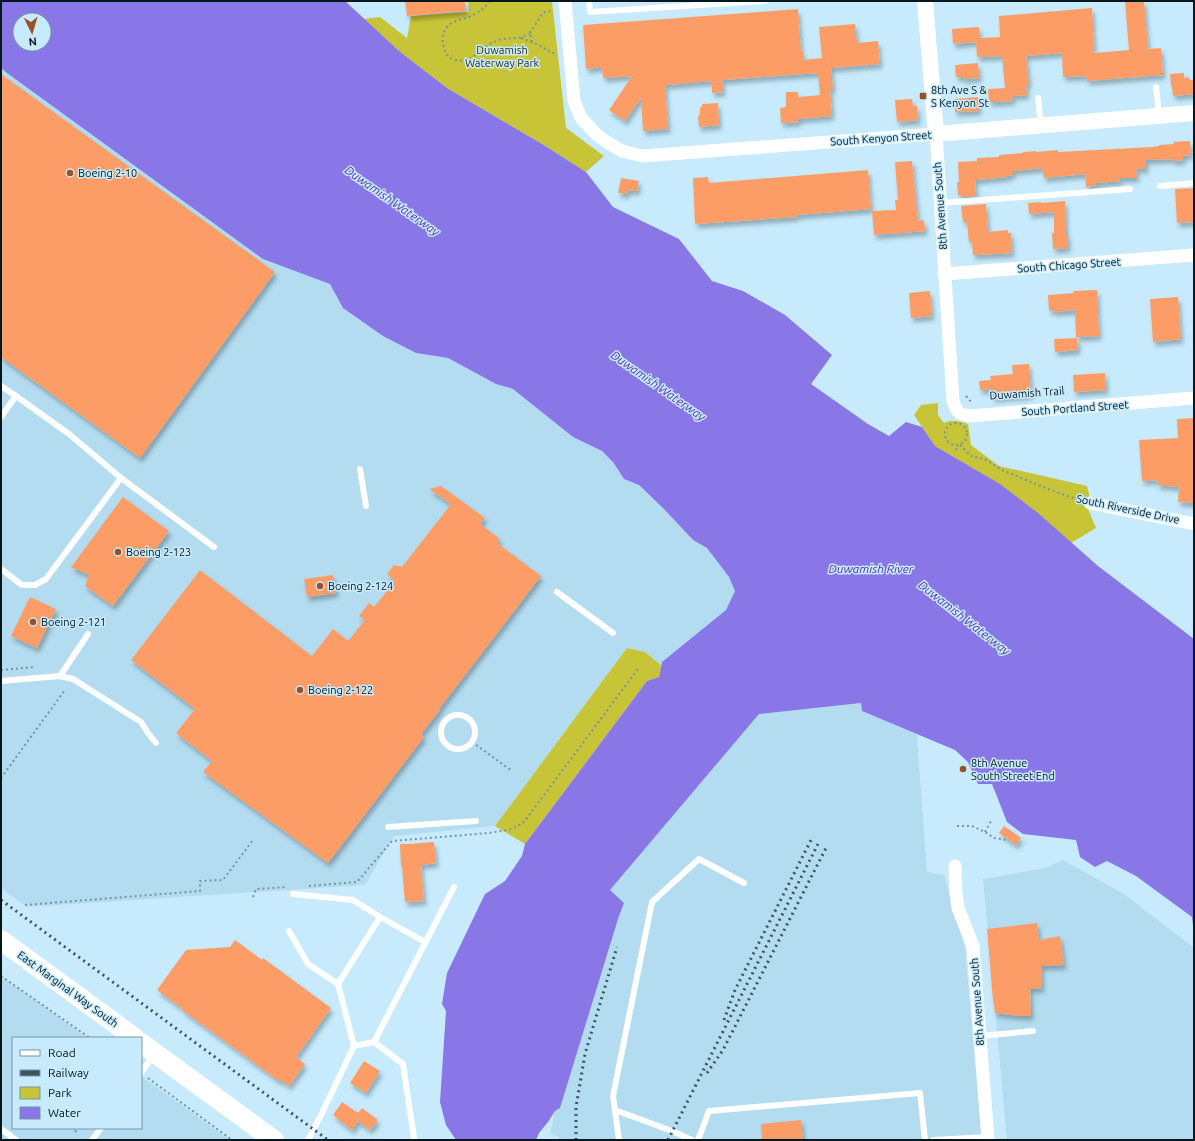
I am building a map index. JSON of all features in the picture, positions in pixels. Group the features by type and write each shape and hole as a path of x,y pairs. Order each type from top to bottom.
{"main road":[{"name":"East Marginal Way South","path":"1,940 134,1037"},
{"path":"148,1048 274,1140"}],"street":[{"name":"South Kenyon Street","path":"565,1 574,101 581,118 597,135 610,144 622,151 642,156 1194,113"},
{"name":"8th Avenue South","path":"925,1 936,134 953,401 957,411"},
{"name":"South Chicago Street","path":"944,274 1194,256"},
{"name":"South Portland Street","path":"957,411 963,415 970,416 1194,398"},
{"name":"South Riverside Drive","path":"1090,503 1194,524"},
{"name":"8th Avenue South","path":"955,866 958,908 973,946 988,1138"}],"lane":[{"path":"589,1 590,12 765,1"},
{"path":"1156,87 1159,115"},
{"path":"1038,98 1041,125"},
{"path":"1160,186 1194,183"},
{"path":"940,203 1130,189"},
{"path":"1,386 69,434 121,478 214,547"},
{"path":"1,417 16,396"},
{"path":"360,469 366,506"},
{"path":"1,569 22,585 35,586 46,579 121,478"},
{"path":"558,592 613,633"},
{"path":"60,676 88,634"},
{"path":"1,681 60,676 73,679 141,722 156,743"},
{"path":"454,716 464,716 473,724 475,729 475,735 472,742 465,748 459,749 448,746 442,738 441,732 445,722 454,716"},
{"path":"388,827 476,821"},
{"path":"620,1140 613,1096 652,902 699,859 744,883"},
{"path":"374,1042 454,887"},
{"path":"293,894 353,900 425,942"},
{"path":"338,984 380,917"},
{"path":"289,931 308,964 338,984 354,1046 308,1140"},
{"path":"980,1036 1033,1031"},
{"path":"354,1046 374,1042 403,1064 414,1138"},
{"path":"142,1069 148,1048"},
{"path":"698,1140 709,1111 920,1093 925,1140"},
{"path":"615,1110 692,1140"},
{"path":"1,1129 16,1140"},
{"path":"92,1140 100,1129"},
{"path":"933,1140 988,1138"}],"path":[{"path":"490,1 478,12 458,19 449,26 443,39 446,54 458,61 467,60 503,39 520,38 529,34 542,14 552,11"},
{"path":"529,34 532,42"},
{"path":"520,38 532,42 552,53 556,53"},
{"name":"Duwamish Trail","path":"964,392 968,399 975,404"},
{"path":"956,450 958,446 966,440 967,432 963,425 956,423 948,426 945,435 947,442 958,446"},
{"name":"South Riverside Drive","path":"958,446 971,456 985,459 996,467 1048,489 1090,503"},
{"path":"1,670 35,667"},
{"path":"1,778 65,690"},
{"path":"472,742 512,771"},
{"path":"985,832 991,821"},
{"path":"957,826 972,826 994,838 1007,840"},
{"path":"25,905 200,891 200,882 224,880 253,840"},
{"path":"1,976 89,1037"},
{"path":"153,1082 232,1140"}],"shaded area":[{"path":"1,68 263,258 331,284 343,308 416,353 448,358 496,384 513,389 573,437 602,451 613,462 624,479 639,485 693,540 707,548 729,577 735,591 726,610 662,662 661,665 645,652 627,648 495,826 394,836 365,885 27,907 1,888"},
{"path":"861,703 862,711 918,735 927,872 944,875 965,948 982,1140 559,1140 559,1137 550,1134 555,1111 560,1108 624,903 610,890 759,714"},
{"path":"1063,860 1124,894 1194,948 1194,1140 1007,1140 983,879 1046,868"},
{"path":"1,976 87,1037 12,1037 12,1129 142,1129 142,1077 230,1140 1,1140"}],"green space":[{"name":"Duwamish Waterway Park","path":"468,1 552,1 566,128 604,156 586,172 547,147 447,88 399,51 364,19 380,17 407,38 411,16 469,12"},
{"path":"938,403 938,415 944,423 956,421 968,424 971,445 999,466 1087,486 1090,498 1088,509 1096,528 1071,543 1001,485 935,446 914,415 921,405"},
{"path":"627,648 645,652 661,665 659,677 647,681 525,844 495,826"}],"water":[{"name":"Duwamish River","path":"1,1 345,1 399,51 447,88 547,147 586,172 613,207 679,239 712,281 743,291 785,315 832,355 811,384 868,424 889,436 906,422 922,427 935,446 1000,484 1038,513 1098,566 1194,639 1194,927 1192,917 1136,876 1107,861 1095,867 1080,857 1076,840 1023,834 1007,822 992,784 978,784 968,762 955,750 862,711 861,703 759,714 610,890 624,903 560,1108 555,1111 539,1133 536,1140 456,1140 446,1125 440,1102 446,1011 442,1004 447,973 485,894 505,881 522,856 525,844 647,681 659,677 662,662 726,610 735,591 729,577 707,548 693,540 639,485 624,479 613,462 602,451 573,437 513,389 496,384 448,358 416,353 383,336 343,308 330,284 263,259 1,68"}],"building":[{"path":"405,1 465,1 465,11 407,16"},
{"path":"1125,1 1144,1 1148,49 1161,48 1163,75 1087,81 1086,76 1063,77 1062,53 1026,56 1029,84 1026,84 1027,95 1012,96 1013,101 989,102 988,89 1005,88 1002,56 977,57 976,42 953,44 952,29 979,27 980,38 1000,37 999,16 1092,8 1094,53 1129,50"},
{"path":"798,9 801,52 803,51 803,60 822,58 819,27 855,24 857,43 878,41 880,64 831,68 833,89 830,89 832,116 798,119 798,122 781,123 780,108 786,107 786,92 798,92 798,97 820,95 818,73 722,80 723,92 712,93 712,81 665,85 668,129 643,131 641,98 625,121 609,110 632,76 603,78 602,67 586,69 583,25"},
{"path":"978,63 979,78 963,79 963,77 956,77 955,65"},
{"path":"1184,73 1184,78 1189,77 1189,80 1194,80 1194,94 1173,96 1170,74"},
{"name":"Boeing 2-10","path":"1,74 275,272 140,458 1,357"},
{"path":"978,97 979,111 955,112 954,99"},
{"path":"912,99 913,106 917,106 918,120 897,122 895,100"},
{"path":"718,103 719,125 699,127 698,116 700,115 700,107 702,107 702,104"},
{"path":"1190,141 1191,155 1183,156 1183,160 1146,160 1146,169 1136,169 1137,178 1120,178 1120,181 1096,183 1096,185 1086,187 1085,174 1044,178 1042,168 1013,171 1013,175 1007,177 975,180 976,196 961,197 961,195 958,195 958,162 977,161 977,158 999,157 999,155 1023,152 1058,150 1058,152 1152,147 1174,144 1173,142"},
{"path":"912,161 918,221 924,220 925,231 874,235 872,211 896,210 895,200 898,200 895,162"},
{"path":"868,170 871,209 796,215 797,217 695,224 693,178 708,177 709,183"},
{"path":"621,178 639,181 637,191 628,190 627,194 618,193"},
{"path":"1194,188 1194,222 1177,223 1175,189"},
{"path":"1065,201 1068,248 1053,249 1052,233 1054,233 1054,212 1029,214 1028,203"},
{"path":"986,204 988,232 1008,230 1008,233 1011,233 1012,253 973,255 972,242 969,242 967,222 963,222 961,206"},
{"path":"1097,290 1099,336 1076,337 1075,310 1049,311 1048,295 1074,293 1073,291"},
{"path":"930,291 932,316 911,318 909,293"},
{"path":"1178,297 1181,339 1153,342 1150,299"},
{"path":"1077,338 1078,350 1055,352 1054,339"},
{"path":"1029,364 1031,395 992,398 991,389 980,390 979,381 991,380 990,376 1013,374 1012,365"},
{"path":"1105,373 1106,390 1074,392 1073,375"},
{"path":"1194,418 1194,503 1178,502 1179,487 1157,485 1158,480 1142,481 1139,440 1178,438 1177,419"},
{"name":"Boeing 2-122","path":"441,486 485,518 480,524 500,539 497,543 541,576 439,709 440,710 421,734 424,737 328,863 203,772 212,761 176,733 195,709 131,660 200,570 312,656 333,629 348,641 365,620 359,616 369,603 374,607 395,581 387,574 394,565 402,567 451,504 429,489"},
{"name":"Boeing 2-123","path":"123,497 169,531 113,606 85,586 89,575 71,567"},
{"name":"Boeing 2-124","path":"333,575 336,593 307,597 304,579"},
{"name":"Boeing 2-121","path":"30,597 56,609 37,648 11,636"},
{"path":"1004,826 1021,838 1016,845 999,833"},
{"path":"434,842 436,863 421,865 424,901 405,902 400,844"},
{"path":"1037,923 1039,940 1060,936 1064,965 1041,966 1042,988 1030,989 1031,1016 995,1013 987,929"},
{"path":"235,940 262,960 263,958 331,1008 296,1057 305,1064 289,1086 281,1080 279,1081 157,990 186,950 230,947"},
{"path":"364,1061 380,1071 366,1093 350,1083"},
{"path":"342,1102 358,1113 362,1108 378,1120 370,1130 358,1121 352,1130 333,1115"},
{"path":"801,1120 803,1140 762,1140 761,1124"}],"railway":[{"path":"724,1020 735,990 811,840"},
{"path":"668,1140 818,844"},
{"path":"707,1073 723,1050 826,848"},
{"path":"1,900 328,1140"},
{"path":"576,1140 576,1107 585,1054 617,947"}],"place":[{"name":"8th Ave S & S Kenyon St","path":"923,96"},
{"name":"Boeing 2-10","path":"70,173"},
{"name":"Boeing 2-123","path":"118,552"},
{"name":"Boeing 2-124","path":"320,586"},
{"name":"Boeing 2-121","path":"33,622"},
{"name":"Boeing 2-122","path":"300,690"},
{"name":"8th Avenue South Street End","path":"963,769"}],"water label":[{"name":"Duwamish Waterway","path":"392,201"},
{"name":"Duwamish Waterway","path":"658,386"},
{"name":"Duwamish Waterway","path":"964,618"}]}
